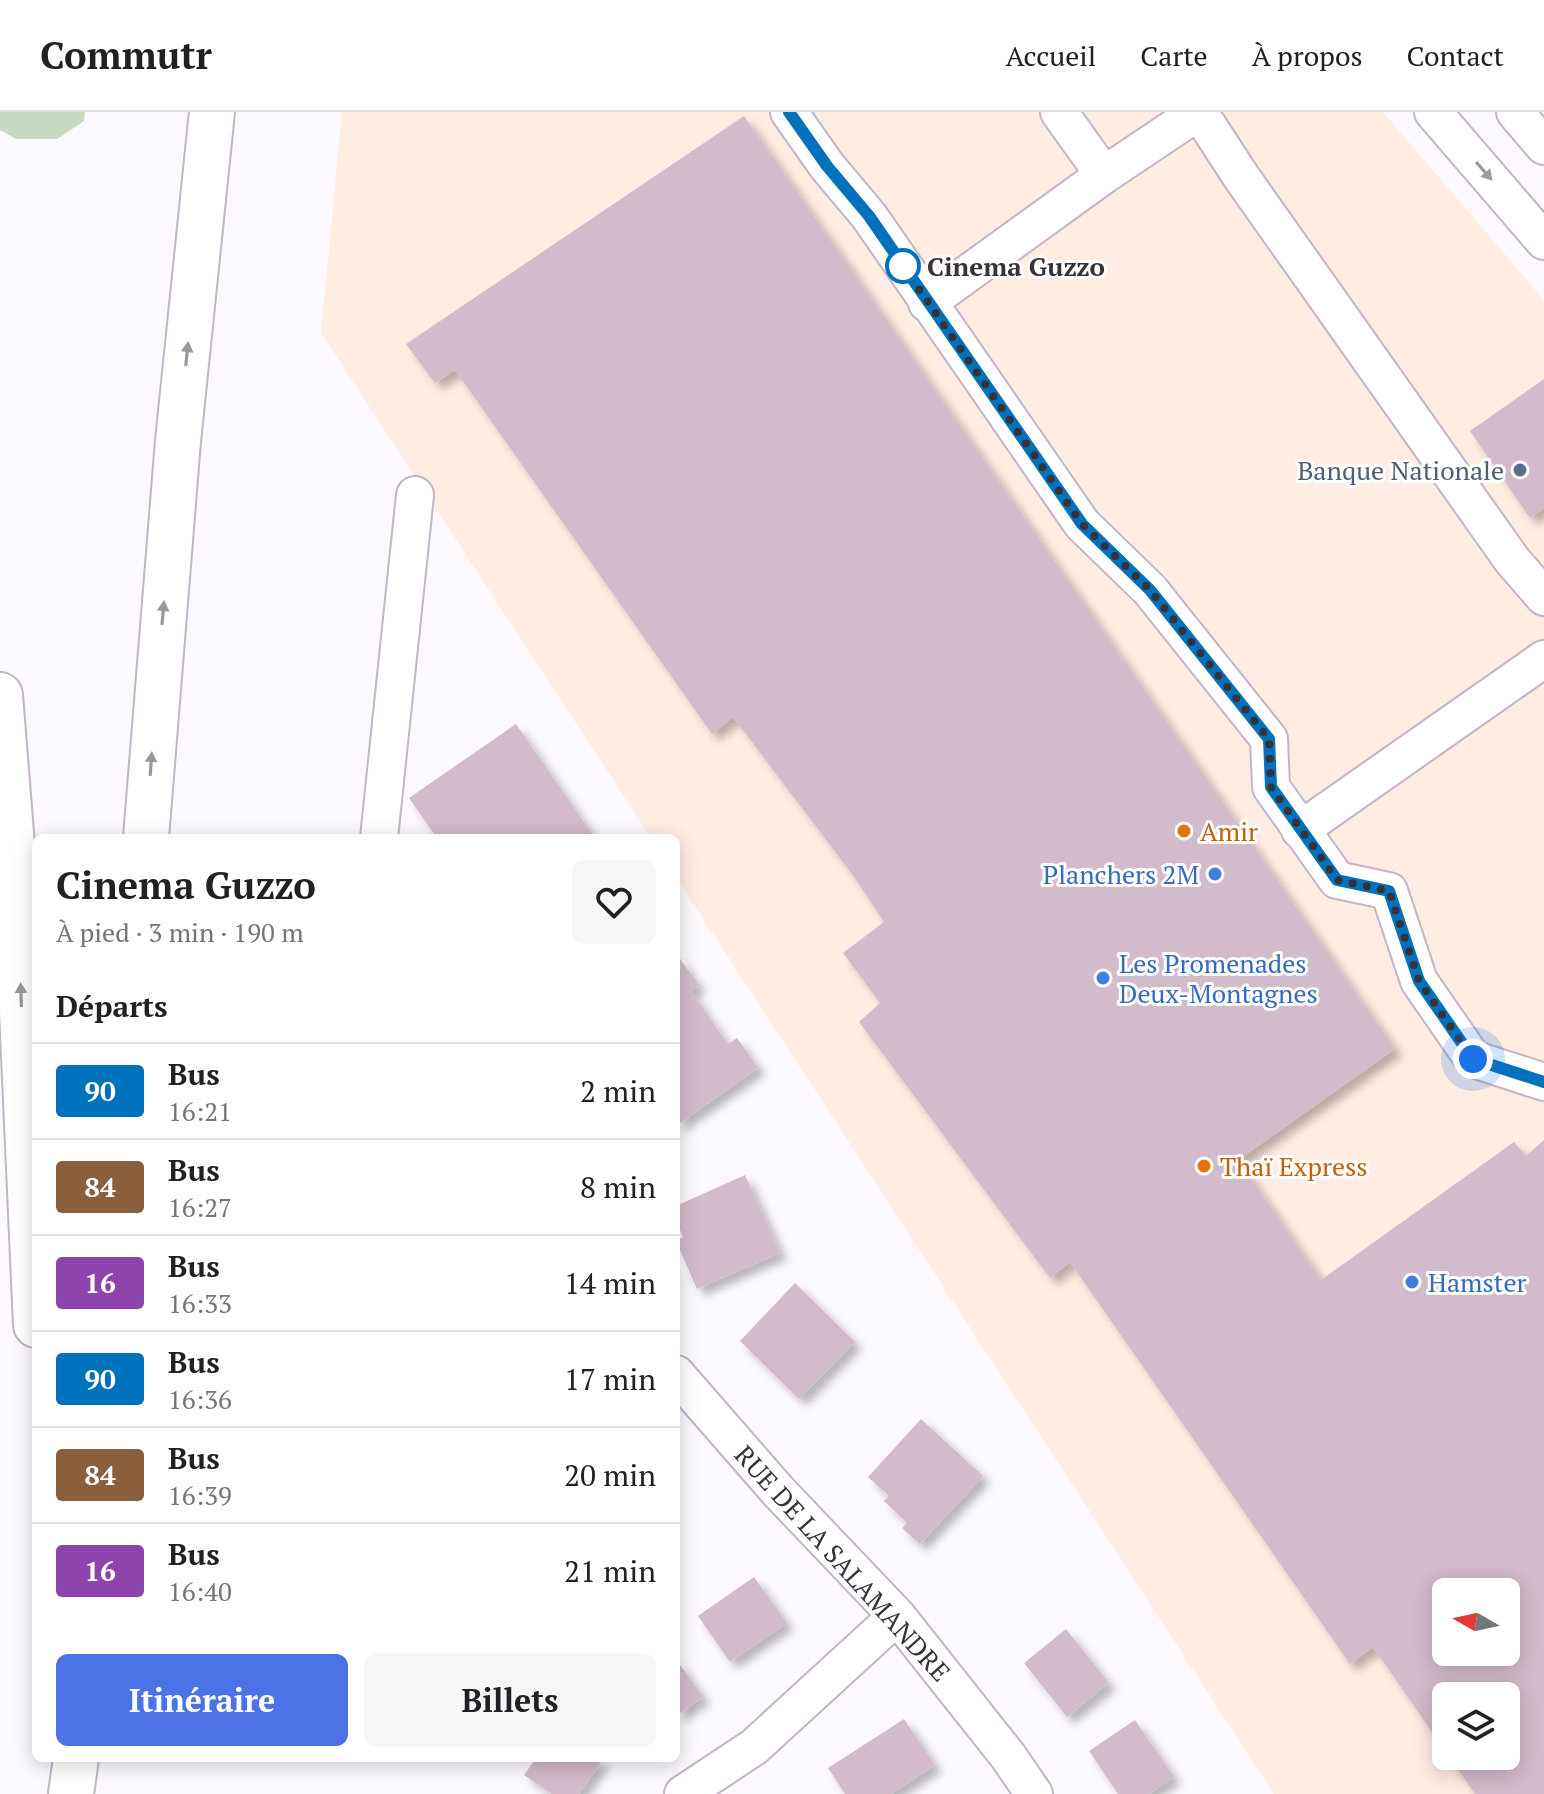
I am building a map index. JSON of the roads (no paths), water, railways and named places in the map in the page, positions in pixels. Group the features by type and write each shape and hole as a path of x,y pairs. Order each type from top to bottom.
{"highway":[{"path":"146,834 178,441 212,112"},
{"path":"0,695 18,921 32,1235"},
{"path":"55,1762 57,1794"},
{"path":"71,1794 75,1762"}],"street":[{"path":"789,112 827,166 869,216 1082,524 1150,590 1269,739 1271,787 1337,880 1389,891 1419,981 1473,1059 1544,1082"},
{"path":"1059,112 1104,175"},
{"path":"927,303 1104,175 1199,112 1242,178 1512,560 1544,597"},
{"path":"1433,112 1544,241"},
{"path":"1515,112 1544,146"},
{"path":"379,834 415,495"},
{"path":"1300,830 1544,659"},
{"name":"RUE DE LA SALAMANDRE","path":"680,1379 778,1491 897,1616 1008,1756 1034,1794"},
{"path":"683,1794 754,1747 897,1616"}],"place":[{"name":"Cinema Guzzo","path":"903,266"},
{"name":"Banque Nationale","path":"1520,470"},
{"name":"Amir","path":"1184,831"},
{"name":"Planchers 2M","path":"1215,874"},
{"name":"Les Promenades Deux-Montagnes","path":"1103,978"},
{"name":"Thaï Express","path":"1204,1166"},
{"name":"Hamster","path":"1412,1282"}]}
